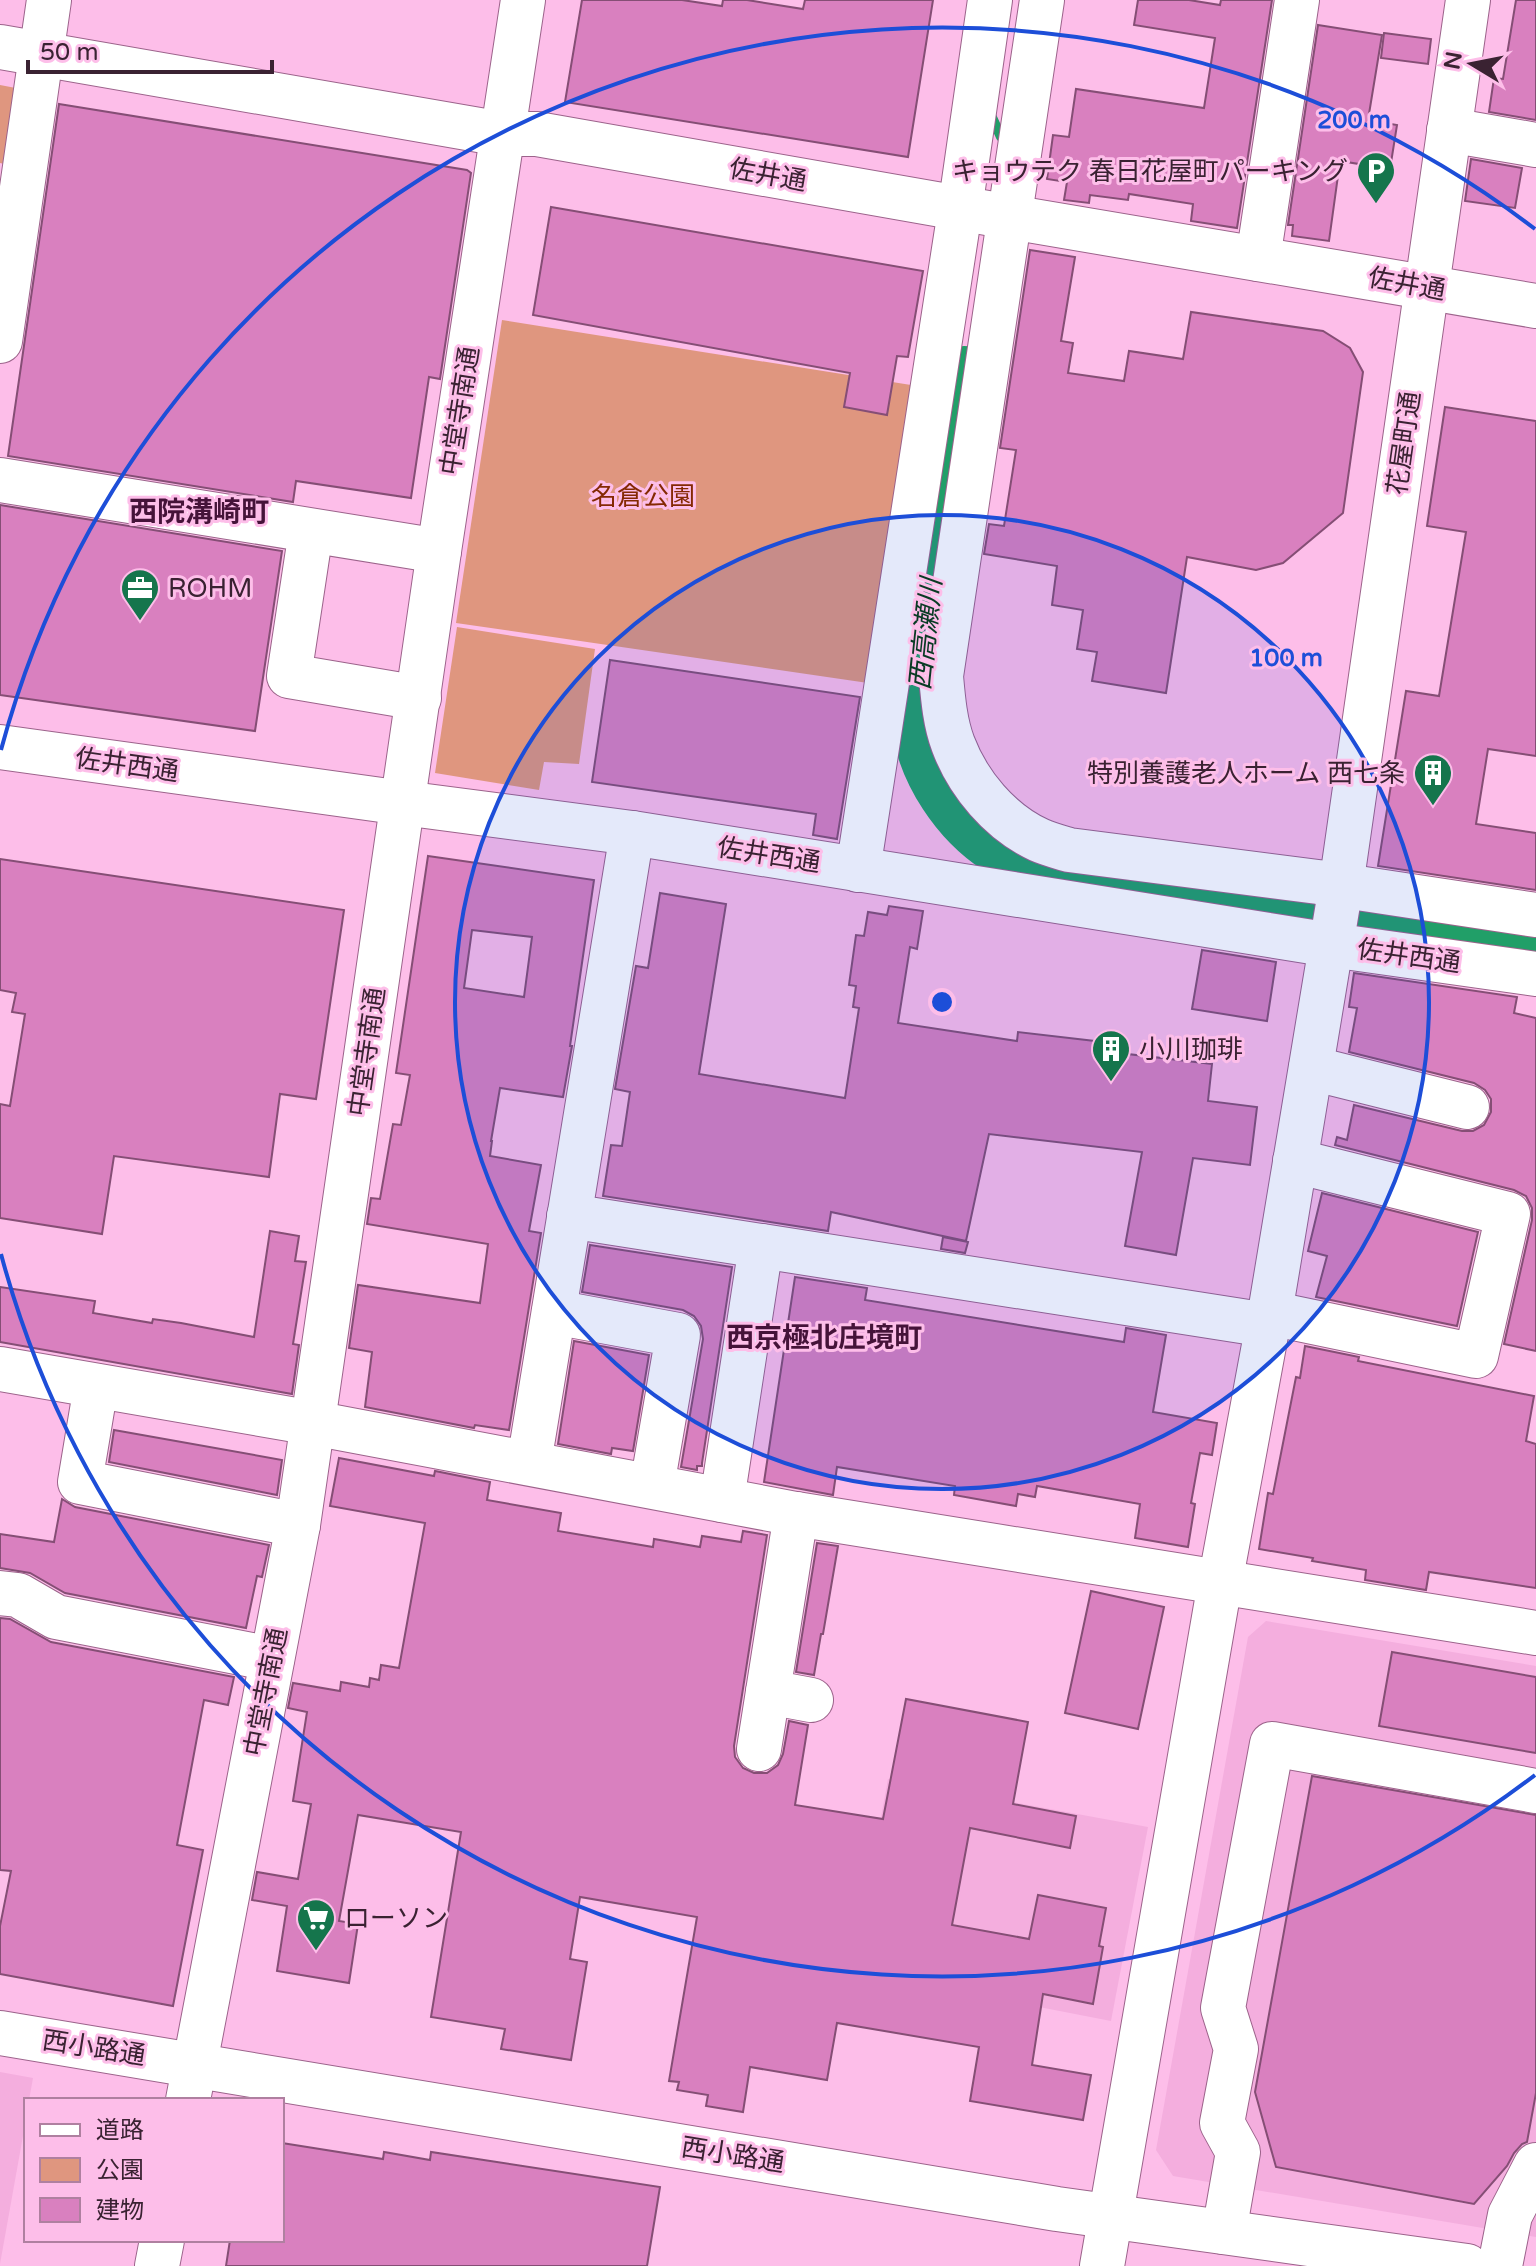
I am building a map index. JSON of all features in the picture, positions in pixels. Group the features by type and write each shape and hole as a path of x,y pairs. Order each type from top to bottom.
{"street":[{"path":"0,341 21,50 49,0"},
{"name":"中堂寺南通","path":"191,2082 298,1525 439,551 523,0"},
{"path":"990,0 986,213 941,676 944,707 953,744 969,774 990,805 1016,827 1040,841 1069,850 1336,914 1536,915"},
{"path":"858,870 986,213 1042,0"},
{"path":"1258,259 1297,0"},
{"name":"花屋町通","path":"1102,2266 1336,914 1468,0"},
{"name":"佐井通","path":"21,50 502,134 537,134 1536,306"},
{"path":"1449,130 1536,145"},
{"path":"0,480 439,551"},
{"path":"311,531 289,676 419,698"},
{"name":"佐井西通","path":"0,747 632,833 858,870 1336,914 1536,974"},
{"path":"529,1463 632,833"},
{"path":"1311,1068 1467,1107"},
{"path":"569,1216 1268,1319 1476,1356 1508,1214 1295,1161"},
{"path":"722,1500 761,1246"},
{"path":"554,1312 678,1335 652,1486"},
{"path":"0,1369 313,1423 796,1514 1536,1633"},
{"path":"96,1386 80,1482 298,1525"},
{"path":"759,1749 796,1514"},
{"path":"0,1593 18,1595 56,1617 272,1659"},
{"path":"768,1692 811,1700"},
{"path":"1224,2232 1238,2152 1222,2123 1236,2049 1223,2008 1272,1744 1536,1791"},
{"name":"西小路通","path":"0,2033 191,2082 1110,2217 1467,2266"},
{"path":"1500,2266 1510,2215 1536,2165"},
{"path":"157,2266 162,2242"}],"shaded area":[{"path":"1266,1621 1536,1666 1536,2237 1173,2176 1156,2150 1248,1637"},
{"path":"888,1779 1148,1827 1111,2021 853,1971"},
{"path":"0,2072 33,2078 29,2098 24,2098 24,2130 0,2264"}],"green space":[{"path":"0,85 21,89 9,165 0,163"},
{"name":"名倉公園","path":"502,320 911,385 868,683 456,623"},
{"path":"457,627 595,649 579,764 544,762 539,790 435,773"}],"building":[{"path":"582,0 682,0 722,6 723,0 747,0 803,9 805,0 933,0 908,157 565,102"},
{"path":"1138,0 1189,0 1220,5 1221,0 1272,0 1237,228 1191,221 1193,204 1129,194 1128,200 1090,195 1089,203 1064,200 1067,182 1047,179 1053,135 1069,137 1076,89 1204,108 1215,38 1134,25"},
{"path":"1516,0 1536,0 1536,120 1489,112 1494,78 1503,79"},
{"path":"1318,25 1382,35 1368,120 1397,125 1390,169 1340,161 1329,241 1292,236 1293,225 1288,225"},
{"path":"1384,33 1431,39 1428,64 1381,58"},
{"path":"59,104 471,173 440,379 429,377 411,498 296,481 293,502 8,456"},
{"path":"1471,159 1522,168 1515,208 1465,201"},
{"path":"551,207 923,271 908,357 897,356 887,415 844,407 850,373 533,315"},
{"path":"1030,250 1075,257 1061,341 1073,343 1068,373 1124,381 1129,351 1183,359 1191,312 1323,331 1350,348 1363,372 1343,513 1283,563 1256,570 1187,557 1166,693 1092,681 1097,652 1077,649 1083,610 1052,605 1057,566 984,554 989,524 1004,526 1016,450 1000,448"},
{"path":"1445,407 1536,421 1536,756 1488,749 1476,824 1536,833 1536,890 1378,866 1406,691 1439,696 1466,532 1427,526"},
{"path":"0,505 282,551 255,731 0,695"},
{"path":"610,660 860,697 837,839 813,835 816,814 592,782"},
{"path":"428,856 594,880 563,1097 500,1088 491,1141 490,1156 541,1165 529,1231 541,1233 509,1430 475,1425 474,1428 365,1407 372,1352 349,1348 358,1285 480,1303 488,1244 367,1224 371,1198 380,1199 393,1124 401,1125 410,1075 396,1073","holes":["472,930 532,937 524,997 464,988"]},
{"path":"0,859 344,910 316,1099 280,1094 269,1177 114,1156 102,1234 0,1218 0,1104 10,1106 25,1014 12,1012 16,993 0,990"},
{"path":"660,893 726,904 699,1074 845,1098 859,1008 853,1007 856,986 849,985 856,935 864,936 868,912 887,915 889,906 923,911 917,949 910,947 898,1023 1017,1041 1018,1032 1129,1045 1128,1054 1212,1064 1208,1101 1257,1107 1250,1165 1193,1158 1176,1255 1125,1246 1142,1152 989,1134 966,1241 831,1212 828,1231 603,1196 611,1145 622,1146 630,1092 615,1089 636,966 648,968"},
{"path":"1202,950 1276,962 1267,1021 1192,1009"},
{"path":"1354,973 1517,997 1514,1013 1536,1018 1536,1351 1504,1344 1532,1220 1532,1208 1526,1196 1514,1190 1335,1145 1337,1137 1347,1140 1354,1105 1462,1131 1473,1131 1484,1125 1491,1112 1491,1099 1485,1090 1474,1083 1349,1052 1357,1008 1349,1007"},
{"path":"1322,1193 1478,1232 1457,1326 1316,1297 1327,1256 1308,1251"},
{"path":"270,1231 299,1236 295,1261 306,1262 293,1344 299,1345 292,1394 0,1342 0,1287 95,1301 93,1313 152,1323 153,1319 181,1323 254,1337"},
{"path":"943,1237 968,1242 965,1253 941,1249"},
{"path":"590,1245 732,1267 702,1466 697,1466 697,1470 681,1467 703,1339 701,1326 694,1316 683,1310 582,1292"},
{"path":"795,1277 867,1288 865,1300 1124,1342 1126,1328 1166,1335 1153,1412 1217,1423 1212,1455 1200,1453 1191,1503 1195,1504 1188,1547 1135,1538 1140,1504 1037,1486 1035,1497 1018,1494 1016,1506 954,1495 955,1486 837,1467 833,1495 764,1482"},
{"path":"574,1341 649,1355 633,1451 612,1448 611,1454 558,1444"},
{"path":"1305,1346 1359,1357 1358,1361 1534,1396 1526,1441 1536,1444 1536,1588 1429,1572 1426,1590 1365,1580 1366,1570 1259,1549 1268,1493 1273,1494"},
{"path":"114,1430 282,1460 277,1495 109,1462"},
{"path":"339,1458 434,1476 435,1471 490,1482 487,1500 561,1513 558,1531 653,1547 654,1539 700,1547 702,1536 741,1542 743,1531 767,1535 734,1746 735,1757 743,1768 754,1773 767,1773 778,1765 783,1754 789,1721 808,1725 795,1805 883,1819 906,1699 1028,1722 1013,1804 1076,1816 1070,1848 970,1828 952,1925 1029,1939 1038,1895 1106,1908 1093,2004 1043,1994 1032,2065 1091,2075 1083,2120 970,2101 979,2047 837,2023 827,2080 750,2067 743,2112 706,2106 708,2095 677,2090 679,2082 669,2081 697,1917 580,1897 570,1959 587,1962 571,2060 501,2049 505,2029 431,2017 461,1832 358,1815 339,1921 358,1924 349,1983 277,1971 287,1906 252,1900 257,1872 298,1879 311,1804 293,1801 307,1712 288,1708 293,1683 340,1691 341,1682 369,1687 370,1678 379,1680 381,1665 399,1668 425,1523 330,1506"},
{"path":"62,1499 75,1507 269,1545 262,1577 257,1576 246,1628 65,1593 30,1573 0,1568 0,1534 54,1542"},
{"path":"817,1543 838,1546 814,1675 796,1672"},
{"path":"1091,1591 1164,1607 1138,1729 1065,1713"},
{"path":"0,1618 10,1619 51,1642 234,1677 228,1705 204,1700 177,1845 203,1850 173,2006 0,1974 0,1926 11,1871 0,1870"},
{"path":"1392,1652 1536,1677 1536,1753 1379,1726"},
{"path":"1312,1776 1536,1815 1536,2093 1527,2142 1514,2153 1507,2166 1474,2204 1276,2167 1255,2092"},
{"path":"284,2143 383,2159 384,2152 430,2160 431,2152 660,2187 647,2266 226,2266 230,2242 284,2242"}],"waterway":[{"path":"990,113 1001,137"},
{"name":"西高瀬川","path":"964,375 918,663 918,694 920,724 930,760 947,793 971,823 1005,850 1050,869 1536,942"},
{"path":"924,541 935,564"}],"place":[{"name":"キョウテク 春日花屋町パーキング","path":"1376,205"},
{"name":"ROHM","path":"140,622"},
{"name":"特別養護老人ホーム 西七条","path":"1433,807"},
{"name":"小川珈琲","path":"1111,1083"},
{"name":"ローソン","path":"316,1952"}],"district":[{"name":"西院溝崎町","path":"199,512"},
{"name":"西京極北庄境町","path":"824,1338"}]}
